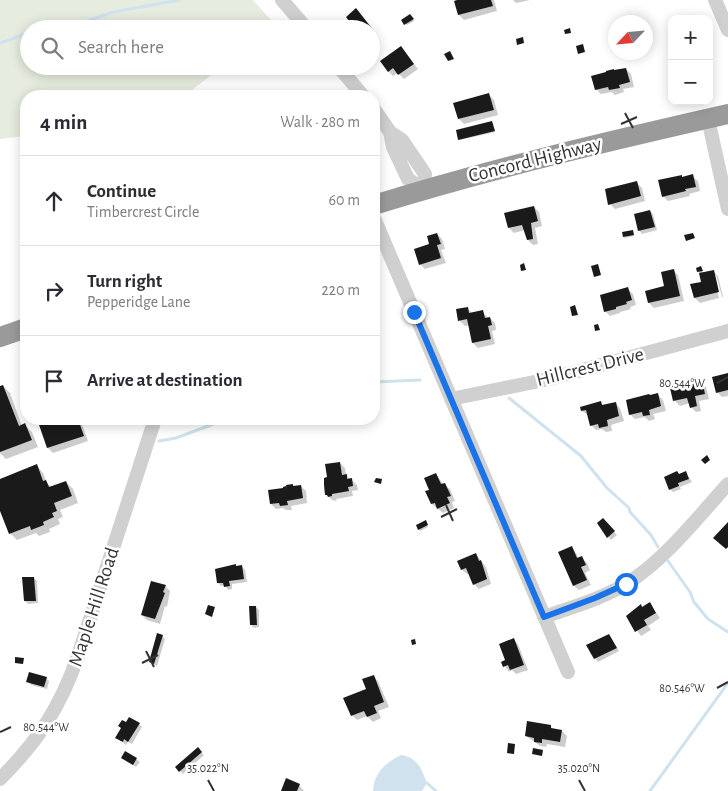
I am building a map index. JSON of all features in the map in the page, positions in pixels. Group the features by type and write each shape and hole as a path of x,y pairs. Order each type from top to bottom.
{"highway":[{"name":"Concord Highway","path":"380,204 546,156 728,114"},
{"path":"0,337 20,330"}],"street":[{"path":"282,0 299,20"},
{"path":"716,0 728,30"},
{"path":"346,75 358,90"},
{"path":"380,118 390,132 402,140 425,174 424,190"},
{"path":"708,119 728,209"},
{"path":"380,232 568,672"},
{"name":"Hillcrest Drive","path":"451,399 549,379 728,331"},
{"name":"Maple Hill Road","path":"0,779 44,729 64,692 78,656 153,425"},
{"path":"544,617 611,592 643,572 661,556 728,484"}],"shaded area":[{"path":"0,0 253,0 271,20 20,20 20,75 211,75 192,90 20,90 20,137 0,139"}],"water":[{"path":"401,755 415,761 421,768 427,783 422,791 373,791 381,769"}],"building":[{"path":"491,0 493,6 458,15 454,1"},
{"path":"356,8 365,20 348,20 346,17"},
{"path":"410,14 414,19 404,25 401,20"},
{"path":"570,28 571,33 565,34 564,30"},
{"path":"523,37 524,43 517,45 516,39"},
{"path":"583,44 585,52 578,54 576,46"},
{"path":"401,46 414,64 398,75 393,68 388,72 380,61"},
{"path":"450,51 454,59 448,61 444,54"},
{"path":"626,68 630,82 619,85 620,88 609,90 608,87 595,90 591,76 614,69"},
{"path":"489,93 494,110 458,119 453,103"},
{"path":"492,121 495,131 458,140 456,130"},
{"path":"693,174 696,187 662,197 658,180"},
{"path":"637,181 641,196 608,205 605,189"},
{"path":"534,206 538,221 531,223 533,239 527,240 522,225 508,228 504,213"},
{"path":"650,210 655,227 638,231 634,214"},
{"path":"633,230 634,235 623,237 622,232"},
{"path":"437,233 441,244 437,245 441,258 419,265 414,249 429,244 427,236"},
{"path":"693,233 695,238 686,241 684,235"},
{"path":"524,263 526,270 521,271 520,265"},
{"path":"598,264 601,275 594,277 591,266"},
{"path":"701,266 703,271 697,272 696,268"},
{"path":"674,269 680,296 648,303 645,291 664,286 661,272"},
{"path":"714,270 719,292 694,298 690,284 701,282 699,273"},
{"path":"628,287 632,300 626,302 627,304 616,307 616,309 604,312 600,295"},
{"path":"575,305 578,315 572,316 570,307"},
{"path":"468,307 469,313 483,310 485,318 490,317 492,325 488,326 491,339 472,343 467,319 458,321 456,309"},
{"path":"598,324 600,330 595,331 594,325"},
{"path":"728,373 728,390 716,393 712,377"},
{"path":"702,380 705,394 695,396 697,406 690,408 687,398 673,401 670,388"},
{"path":"3,385 19,426 26,425 32,440 0,452 0,386"},
{"path":"658,393 661,406 649,410 650,415 643,416 642,412 629,415 626,400"},
{"path":"601,401 602,405 616,402 619,416 607,420 608,426 599,428 598,424 590,426 586,410 581,411 580,407"},
{"path":"39,425 80,425 84,436 47,448"},
{"path":"707,455 710,460 705,464 701,460"},
{"path":"340,462 342,475 347,474 347,479 352,478 353,486 348,487 349,491 332,494 332,496 328,497 325,495 324,485 324,478 327,477 325,464"},
{"path":"37,464 43,481 46,480 49,487 66,481 72,496 54,503 57,511 52,513 54,517 43,522 44,525 31,530 30,526 9,534 0,511 0,479"},
{"path":"677,471 679,474 686,471 689,479 678,483 679,486 669,490 664,477"},
{"path":"436,473 441,484 445,483 451,496 447,497 450,503 437,509 435,503 431,504 425,491 429,490 424,478"},
{"path":"376,478 382,479 381,484 374,482"},
{"path":"293,484 293,486 301,485 303,498 287,501 288,505 270,504 268,490 286,486 287,491 286,485"},
{"path":"603,518 615,531 607,538 597,523"},
{"path":"426,520 428,525 418,530 416,525"},
{"path":"728,522 728,547 726,549 713,538"},
{"path":"572,546 577,558 582,556 586,565 581,567 587,580 573,586 558,552"},
{"path":"476,553 479,561 481,560 487,579 473,585 466,568 461,570 457,561"},
{"path":"236,564 236,566 242,565 244,579 229,581 230,586 224,587 223,583 217,583 215,569"},
{"path":"22,577 34,577 36,601 24,601"},
{"path":"151,581 166,585 163,592 165,593 155,619 141,615"},
{"path":"650,602 656,613 644,620 647,625 635,632 626,616 641,604 642,607"},
{"path":"208,605 215,607 212,617 205,614"},
{"path":"249,606 256,606 257,625 250,625"},
{"path":"157,633 163,635 154,664 149,662"},
{"path":"609,634 617,648 594,659 586,645"},
{"path":"514,638 524,665 510,670 508,665 503,667 501,662 505,660 499,644"},
{"path":"415,639 416,644 412,645 411,640"},
{"path":"15,657 24,658 23,664 15,663"},
{"path":"29,672 47,677 44,687 26,682"},
{"path":"374,675 384,702 374,706 377,713 367,717 364,711 351,716 343,698 366,689 362,679"},
{"path":"129,717 140,723 128,742 124,739 123,742 115,738 121,728 118,726 122,720 126,722"},
{"path":"527,721 551,725 551,728 562,730 560,742 542,739 542,743 534,742 534,738 525,736"},
{"path":"508,743 515,744 514,754 507,753"},
{"path":"198,747 202,752 179,772 175,767"},
{"path":"533,748 543,750 542,756 532,754"},
{"path":"125,751 137,758 133,765 121,758"},
{"path":"286,778 300,784 297,791 281,791"}],"waterway":[{"path":"90,20 113,12 179,0"},
{"path":"0,43 20,36"},
{"path":"380,382 420,380"},
{"path":"509,398 581,456 607,488 629,508 630,512 651,535 658,547"},
{"path":"159,441 176,438 211,425"},
{"path":"668,561 690,592 694,602 708,619 728,632"},
{"path":"650,791 728,683"},
{"path":"427,783 436,791"}],"route":[{"path":"414,312 544,617 611,592 626,584"}]}
